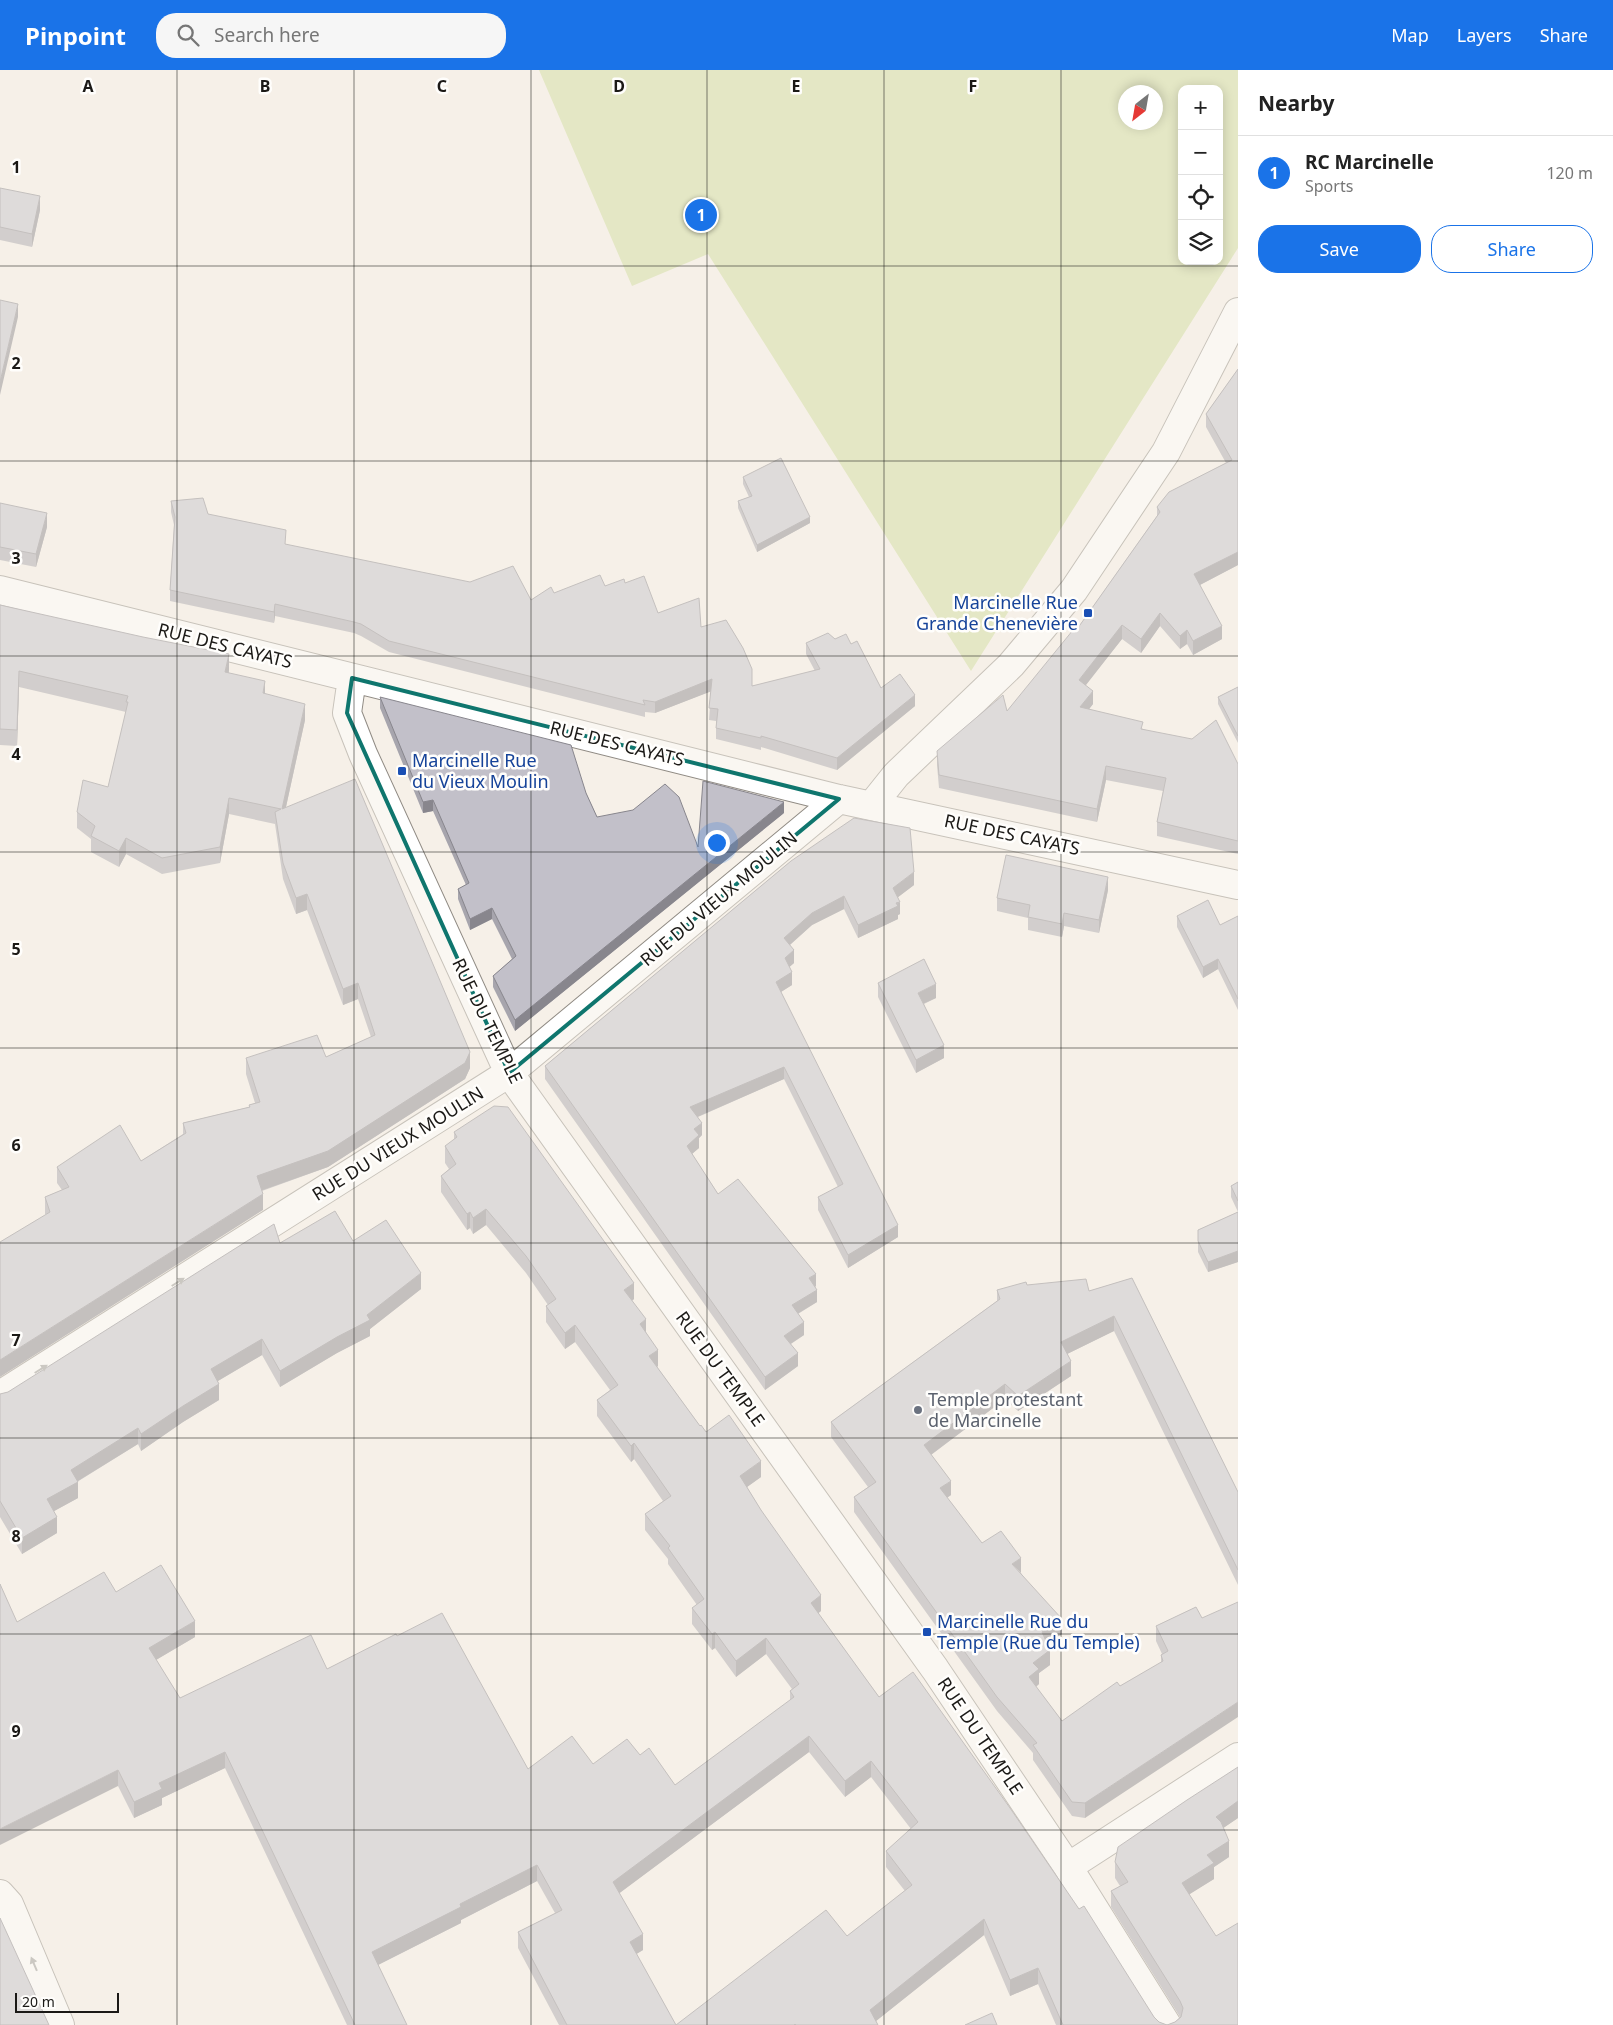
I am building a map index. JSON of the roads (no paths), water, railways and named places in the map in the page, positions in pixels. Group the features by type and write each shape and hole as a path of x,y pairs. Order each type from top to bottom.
{"street":[{"path":"872,805 896,774 1011,665 1074,590 1166,452 1238,312"},
{"name":"RUE DES CAYATS","path":"0,590 839,799 1238,885"},
{"name":"RUE DU TEMPLE","path":"352,678 347,713 363,754 509,1073 935,1669 1068,1867 1167,2025"},
{"name":"RUE DU VIEUX MOULIN","path":"0,1395 509,1073 839,799"},
{"path":"1068,1867 1238,1757"},
{"path":"3,1902 60,2025"}],"place":[{"name":"RC Marcinelle","path":"701,215"},
{"name":"Marcinelle Rue Grande Chenevière","path":"1088,613"},
{"name":"Marcinelle Rue du Vieux Moulin","path":"402,771"},
{"name":"Temple protestant de Marcinelle","path":"918,1410"},
{"name":"Marcinelle Rue du Temple (Rue du Temple)","path":"927,1632"}]}
